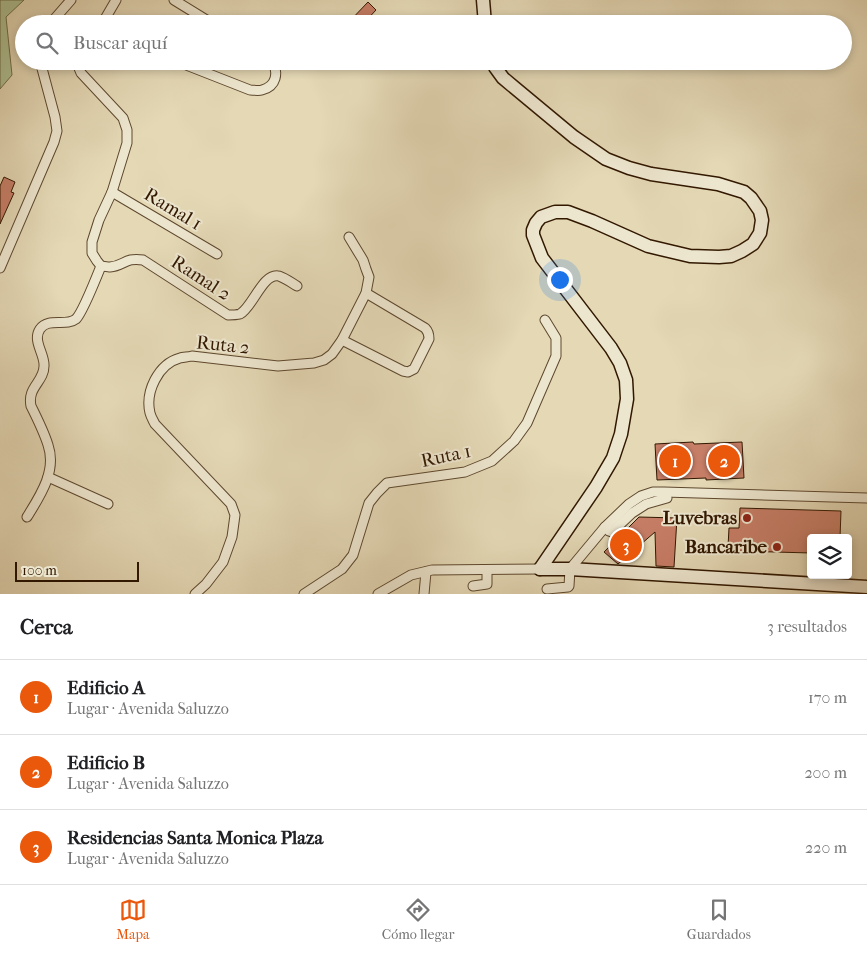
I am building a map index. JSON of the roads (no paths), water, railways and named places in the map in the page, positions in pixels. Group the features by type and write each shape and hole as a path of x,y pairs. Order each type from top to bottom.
{"main road":[{"path":"482,0 484,15"},
{"path":"498,70 503,78 574,137 606,159 651,174 718,184 744,192 760,211 762,220 760,233 753,244 730,256 719,258 690,256 648,246 568,212 554,212 541,217 536,222 533,235 542,258 611,348 620,363 626,380 628,399 621,434 613,458 596,487 540,569"},
{"path":"540,569 570,569 867,587"}],"street":[{"path":"58,15 71,0"},
{"path":"107,15 116,0"},
{"path":"174,0 198,15"},
{"path":"0,268 54,142 56,131 55,117 42,70"},
{"path":"26,517 38,499 48,477 51,462 49,446 30,400 44,365 37,340 38,333 47,323 67,323 76,318 83,308 101,266 96,261 92,252 92,242 99,220 112,192 127,143 127,130 123,118 80,70"},
{"path":"199,70 250,90 261,91 271,85 276,78 276,70"},
{"name":"Ramal 1","path":"112,192 217,254"},
{"name":"Ruta 2","path":"196,594 222,562 232,537 235,515 231,504 155,424 150,412 150,396 156,377 166,366 178,358 192,356 278,366 314,363 324,360 332,354 342,340 366,293 368,277 366,268 348,237"},
{"name":"Ramal 2","path":"101,266 117,266 126,260 135,258 143,260 228,315 239,314 245,310 266,281 273,276 280,276 297,286"},
{"path":"342,340 403,371 408,372 414,369 429,339 427,330 366,293"},
{"name":"Ruta 1","path":"304,594 342,569 353,555 369,503 387,483 465,472 492,461 514,441 527,423 556,356 556,338 545,320"},
{"path":"48,477 108,504"},
{"path":"547,589 568,587 570,569 605,527 629,504 641,496 653,492 867,498"},
{"path":"605,527 612,532 632,513 646,504 667,498"},
{"path":"378,594 411,575 432,570 540,569"},
{"path":"473,586 487,584 488,570"},
{"path":"424,594 426,572"}],"place":[{"name":"Edificio A","path":"675,461"},
{"name":"Edificio B","path":"724,461"},
{"name":"Luvebras","path":"747,518"},
{"name":"Residencias Santa Monica Plaza","path":"626,545"},
{"name":"Bancaribe","path":"777,547"}]}
